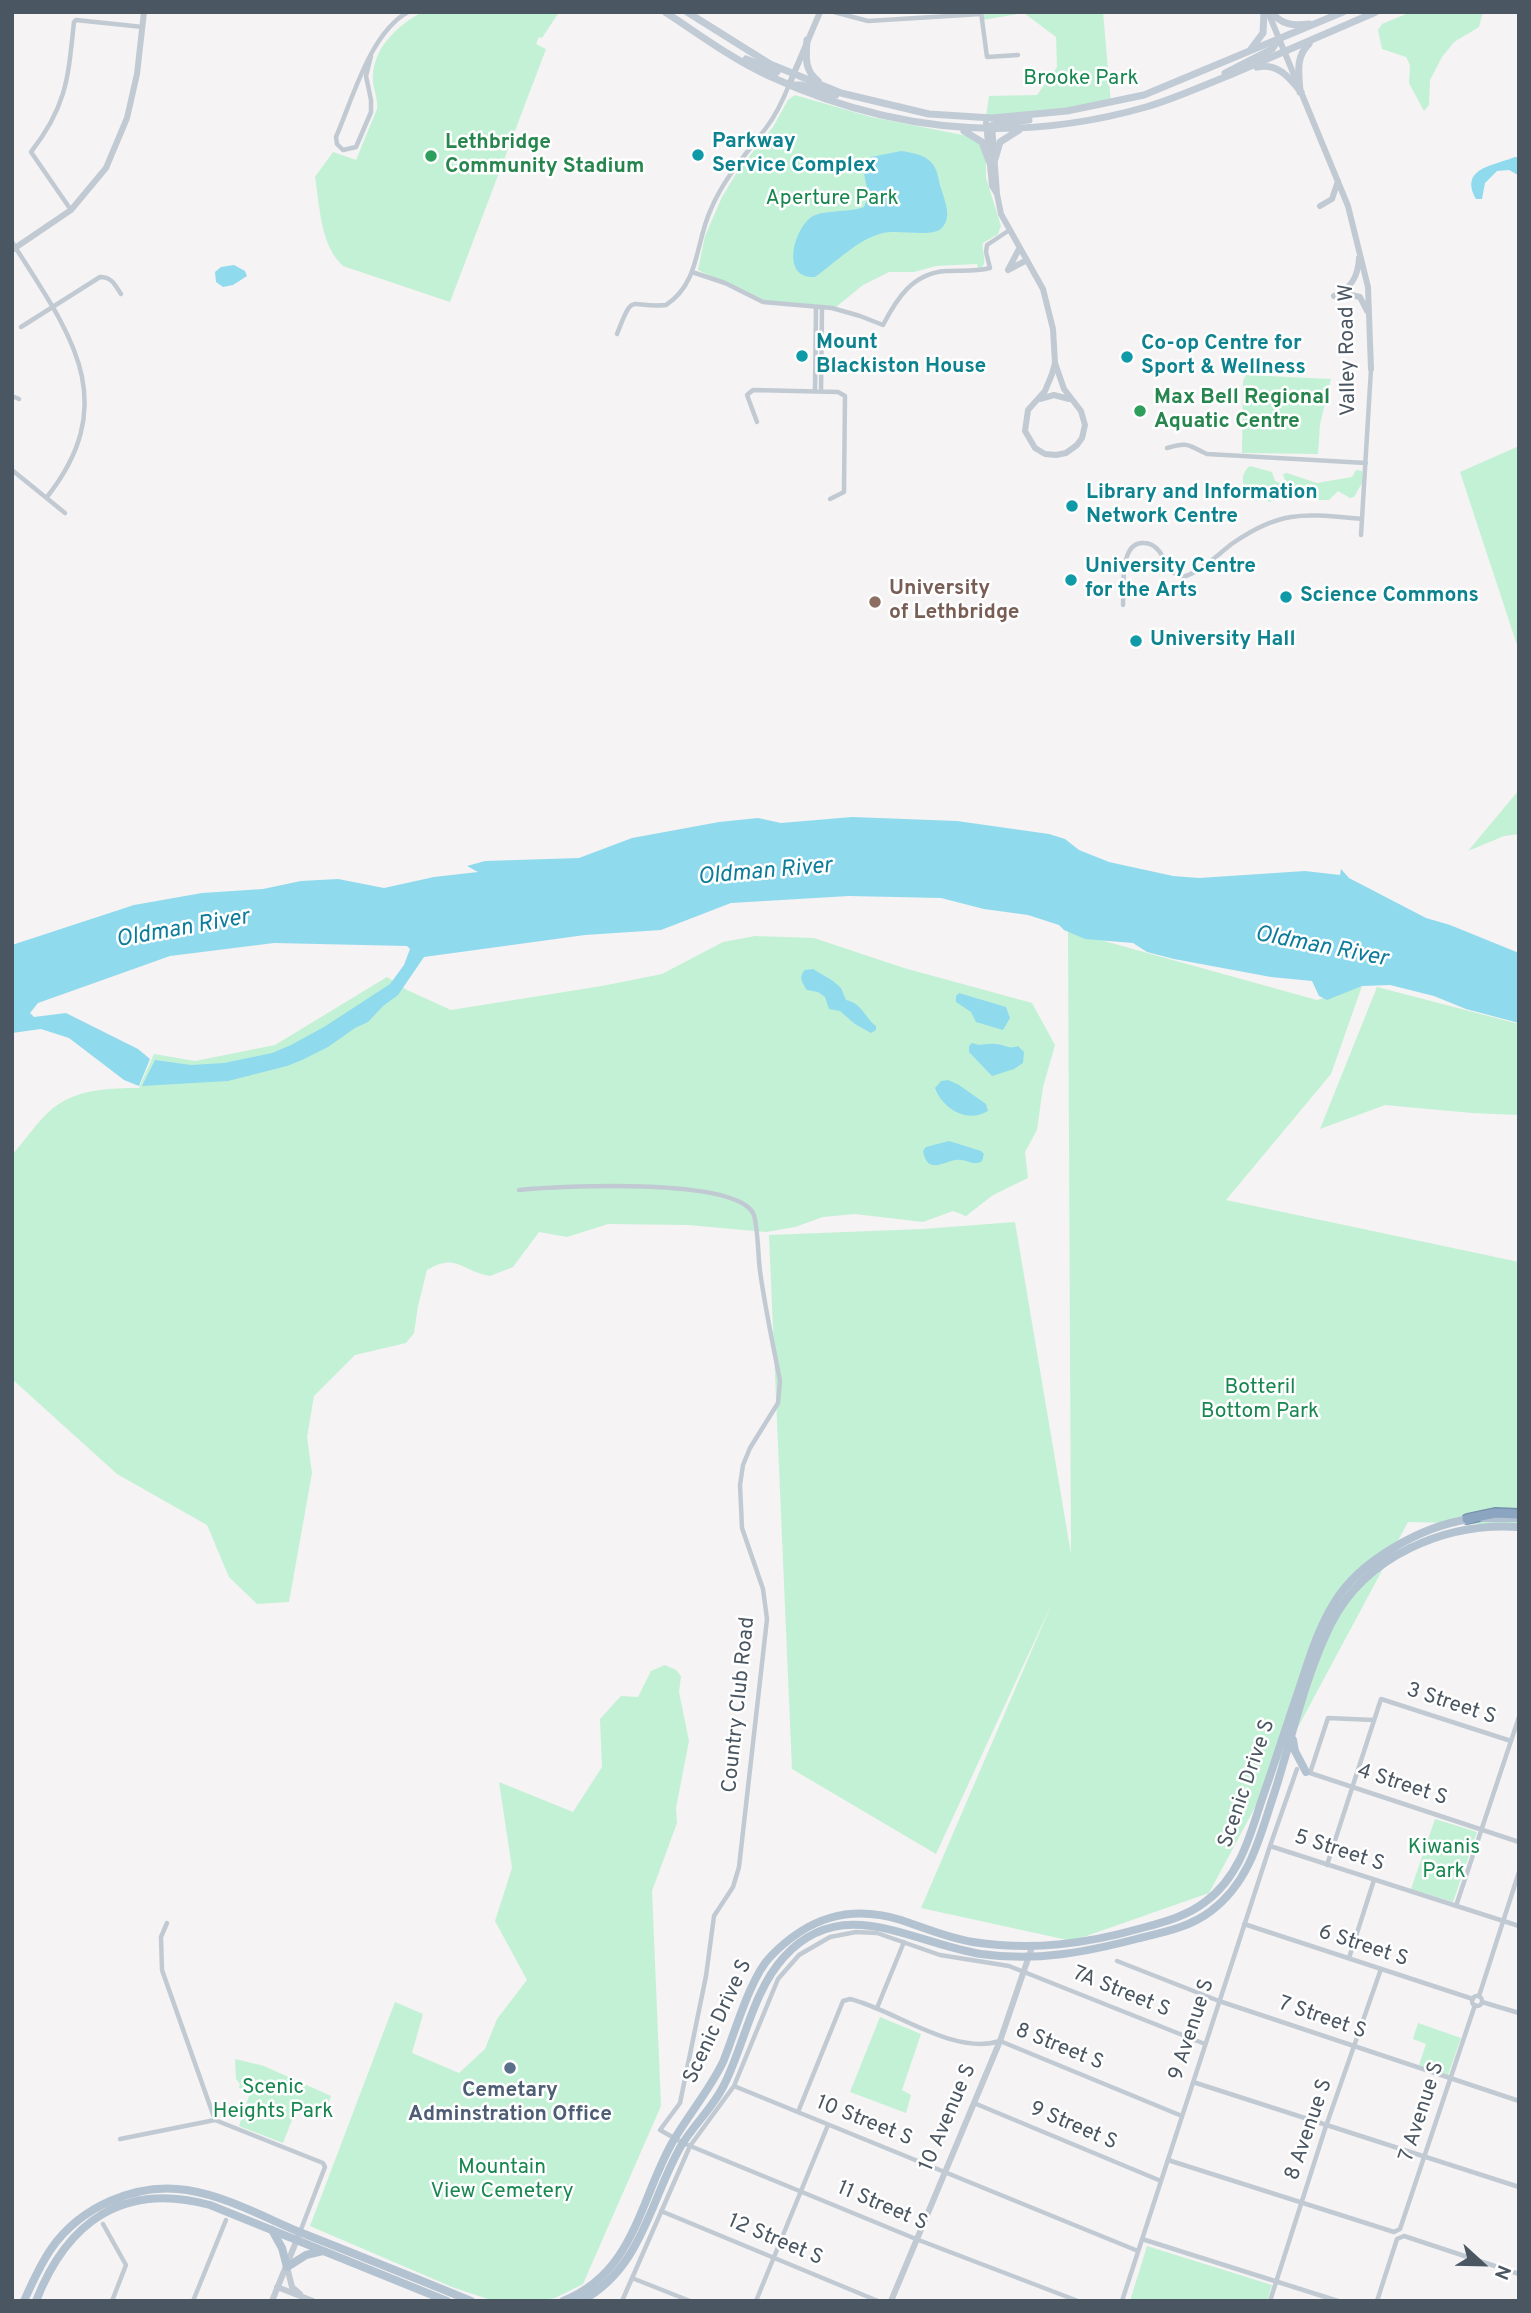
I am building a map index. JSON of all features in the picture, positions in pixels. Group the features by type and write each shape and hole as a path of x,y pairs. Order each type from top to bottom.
{"highway":[{"path":"1467,1519 1495,1513 1519,1516"}],"main road":[{"path":"665,12 735,57 789,85 862,110 957,128 972,134 982,142 992,160"},
{"path":"687,12 750,53 793,75 868,101"},
{"path":"1248,52 1262,36 1268,12 1291,26 1320,22"},
{"path":"957,128 1067,111 1144,95 1343,12"},
{"path":"789,85 802,85 832,94 990,124 1024,128 1074,123 1123,113 1169,99 1376,12"},
{"path":"1301,92 1300,57 1305,47 1317,38"},
{"path":"1213,82 1233,68 1272,49 1279,39"},
{"path":"807,40 808,71 828,88"},
{"path":"735,57 776,72 793,75"},
{"path":"1242,69 1264,66 1276,68 1301,92"},
{"path":"992,160 1000,142 1024,128"},
{"name":"Scenic Drive S","path":"563,2301 585,2291 610,2270 621,2255 683,2142 714,2103 725,2083 766,1981 785,1957 809,1938 835,1927 876,1925 962,1950 1029,1958 1097,1950 1174,1930 1210,1912 1228,1896 1246,1872 1260,1838 1312,1649 1335,1600 1366,1567 1391,1549 1431,1530 1467,1519"},
{"name":"Scenic Drive S","path":"581,2301 604,2286 630,2257 767,1960 787,1940 805,1927 834,1916 862,1913 891,1917 969,1941 1032,1947 1065,1946 1110,1937 1186,1913 1205,1902 1222,1887 1243,1854 1292,1737 1320,1651 1338,1612 1355,1589 1382,1566 1416,1544 1471,1528 1519,1527"},
{"path":"1292,1737 1304,1771"},
{"path":"24,2301 44,2260 72,2225 89,2212 113,2200 153,2189 188,2190 220,2199 299,2235 471,2301"},
{"path":"36,2301 54,2261 68,2241 97,2217 119,2206 161,2197 195,2200 270,2228 299,2235 326,2251 447,2301"},
{"path":"270,2228 282,2248 287,2267 314,2251 326,2251"}],"street":[{"path":"47,496 67,469 77,449 85,414 86,394 75,351 53,309 14,247 71,209 106,169 127,118 137,74 144,12"},
{"path":"371,56 366,76 371,100 370,115 356,147 344,150 337,144 336,137 371,56 382,34 408,12"},
{"path":"617,334 629,306 635,303 666,305 686,287 704,225 717,196 743,156 767,127 789,85 820,12"},
{"path":"834,12 868,21 981,13 987,57 1018,55"},
{"name":"Valley Road W","path":"1268,12 1348,206 1368,287 1371,369 1361,535"},
{"path":"71,209 31,152 48,130 63,100 69,74 74,23 76,20 143,27"},
{"path":"990,124 992,160 1001,214 1008,231 1038,278 1048,301 1055,363 1060,382 1084,419 1083,433 1077,445 1056,455 1040,452 1027,438 1024,424 1032,405 1050,383 1055,363"},
{"path":"1320,206 1332,199 1338,180"},
{"path":"692,272 725,282 763,302 846,311 883,325 899,298 923,276 945,271 990,268 987,245 1008,231"},
{"path":"1019,249 1008,270 1027,260"},
{"path":"1334,296 1348,289 1354,280 1358,269 1359,249"},
{"path":"21,327 100,277 112,280 121,294"},
{"path":"1347,294 1360,297 1370,317"},
{"path":"818,392 819,307"},
{"path":"757,422 747,399 747,395 753,390 838,392 846,400 844,492 830,499"},
{"path":"1032,405 1054,395 1073,402"},
{"path":"12,396 19,398"},
{"path":"1167,448 1178,445 1195,446 1207,454 1366,463"},
{"path":"12,470 65,513"},
{"path":"1123,605 1127,554 1134,545 1153,545 1169,571 1183,577 1200,569 1253,530 1282,517 1303,515 1362,519"},
{"name":"Country Club Road","path":"519,1190 586,1185 682,1189 737,1201 749,1207 756,1220 759,1262 780,1381 780,1396 775,1411 746,1456 741,1474 739,1503 743,1535 764,1596 765,1644 739,1867 733,1886 714,1916 706,1976 680,2103 660,2130 683,2142"},
{"name":"3 Street S","path":"1374,1720 1381,1699 1511,1741"},
{"path":"1456,1906 1519,1717"},
{"name":"9 Avenue S","path":"1122,2301 1270,1846 1328,1718 1374,1720"},
{"path":"1327,1865 1374,1720"},
{"name":"4 Street S","path":"1279,1764 1519,1842"},
{"name":"5 Street S","path":"1270,1846 1519,1926"},
{"path":"1482,2003 1479,1996 1501,1920 1519,1871"},
{"path":"1349,1958 1374,1880"},
{"path":"167,1923 162,1937 162,1970 215,2120"},
{"name":"6 Street S","path":"1244,1924 1473,1999"},
{"name":"Scenic Drive S","path":"622,2301 661,2211 683,2142 734,2086 778,1979 799,1955 830,1937 856,1932 877,1933 940,1955 1009,1965 1025,1972"},
{"path":"877,2008 904,1942"},
{"name":"10 Avenue S","path":"891,2301 1000,2041 1032,1947"},
{"name":"7 Street S","path":"1117,1961 1219,2001 1519,2101"},
{"name":"8 Avenue S","path":"1270,2301 1326,2126 1381,1969"},
{"name":"7A Street S","path":"1025,1972 1205,2044"},
{"path":"1479,1996 1473,1999 1475,2005 1482,2003 1519,2013"},
{"name":"8 Street S","path":"798,2112 844,2001 853,1999 957,2042 990,2044 1000,2041 1182,2116"},
{"name":"7 Avenue S","path":"1302,2203 1394,2232 1400,2229 1426,2158 1475,2005"},
{"path":"1193,2082 1519,2187"},
{"name":"10 Street S","path":"734,2086 1138,2251"},
{"name":"9 Street S","path":"974,2102 1161,2181"},
{"path":"120,2139 215,2120 325,2164 272,2301"},
{"path":"755,2301 828,2125"},
{"name":"11 Street S","path":"683,2142 916,2239 1078,2301"},
{"path":"1168,2160 1302,2203"},
{"name":"12 Street S","path":"661,2211 878,2301"},
{"path":"193,2301 226,2220"},
{"path":"103,2224 126,2265 111,2301"},
{"path":"1377,2301 1397,2239 1404,2236 1519,2274"},
{"path":"1142,2239 1338,2301"},
{"path":"287,2267 292,2287 304,2297"},
{"path":"632,2278 690,2301"},
{"path":"277,2287 313,2301"}],"green space":[{"name":"Lethbridge Community Stadium","path":"422,12 559,12 536,44 546,49 450,302 343,266 335,257 325,236 315,177 333,152 356,160 377,109 373,82 376,59 387,40"},
{"name":"Brooke Park","path":"981,12 1103,12 1111,104 986,117 989,96 1037,95 1057,67 1056,37 1024,13 982,20"},
{"path":"1411,12 1483,12 1479,27 1454,42 1442,57 1430,80 1429,105 1424,111 1409,83 1410,65 1406,57 1382,49 1378,30 1382,24"},
{"name":"Aperture Park","path":"795,95 871,117 968,136 979,143 986,158 986,178 1001,226 998,234 983,243 984,265 978,269 977,264 936,266 914,272 889,272 863,285 836,307 763,301 698,270 705,236 722,197 739,169 773,127 788,100"},
{"path":"1246,375 1331,379 1320,424 1318,454 1242,453 1243,381"},
{"path":"1519,446 1519,651 1460,472"},
{"path":"1250,466 1272,472 1275,481 1281,483 1285,481 1283,474 1287,473 1317,483 1352,477 1356,470 1362,471 1362,483 1354,497 1350,498 1338,491 1329,500 1317,500 1302,495 1295,499 1254,501 1243,484 1244,474"},
{"path":"1519,790 1519,834 1504,836 1468,851"},
{"name":"Botteril Bottom Park","path":"1068,931 1317,1000 1362,986 1331,1074 1226,1200 1519,1262 1519,1525 1408,1522 1209,1893 1072,1941 921,1908 1053,1601 936,1854 792,1769 769,1235 923,1229 1015,1222 1071,1554"},
{"path":"755,936 814,938 904,968 1032,1003 1055,1045 1043,1087 1037,1130 1025,1152 1028,1178 993,1195 966,1216 953,1211 923,1222 855,1214 823,1217 795,1227 766,1232 688,1225 608,1224 567,1237 539,1232 513,1267 490,1276 452,1263 437,1265 427,1270 414,1333 406,1343 355,1355 314,1396 307,1437 312,1473 289,1602 257,1604 229,1577 207,1525 117,1474 12,1379 12,1155 45,1116 65,1100 96,1091 139,1088 154,1054 195,1061 275,1045 387,977 407,990 451,1010 662,974 723,942"},
{"path":"1377,987 1519,1024 1519,1115 1385,1105 1320,1129"},
{"name":"Mountain View Cemetery","path":"665,1665 676,1670 681,1676 679,1692 689,1741 676,1808 677,1823 652,1891 661,2106 583,2284 555,2298 535,2301 488,2299 452,2287 310,2226 395,2002 423,2014 412,2053 459,2073 485,2049 497,2019 527,1980 495,1921 512,1868 499,1782 573,1812 602,1767 600,1719 621,1696 638,1697 651,1671"},
{"name":"Kiwanis Park","path":"1435,1819 1477,1832 1453,1902 1411,1889"},
{"path":"880,2017 921,2034 902,2090 911,2095 906,2113 850,2092"},
{"path":"1418,2023 1461,2038 1448,2075 1419,2065 1426,2044 1413,2039"},
{"name":"Scenic Heights Park","path":"235,2059 264,2066 331,2096 328,2104 297,2107 283,2143 239,2126 250,2093 239,2088"},
{"path":"1147,2246 1272,2285 1267,2301 1130,2301"}],"water":[{"path":"901,151 927,158 935,167 947,211 942,228 923,233 883,233 856,246 815,277 804,276 797,271 793,254 795,243 810,218 821,213 864,207 867,195 865,163 871,157"},
{"path":"1519,157 1518,175 1509,170 1497,171 1485,183 1482,199 1476,199 1472,189 1475,174"},
{"path":"234,265 245,271 247,276 233,285 223,287 216,282 215,272 221,267"},
{"name":"Oldman River","path":"852,817 957,821 1049,834 1065,839 1079,850 1109,862 1173,876 1199,878 1305,871 1340,875 1341,869 1349,878 1426,918 1519,953 1519,1023 1390,985 1362,986 1327,1000 1319,996 1312,981 1271,977 1174,959 1147,952 1133,943 1085,939 1059,925 1028,915 984,909 941,898 849,896 731,903 661,930 585,935 424,957 398,995 368,1022 302,1060 228,1081 142,1086 155,1060 191,1065 224,1063 272,1053 291,1045 390,984 404,965 410,949 407,946 274,943 170,956 38,1003 30,1013 34,1017 66,1013 138,1049 150,1059 139,1086 124,1080 69,1038 41,1029 12,1033 12,945 134,905 202,893 263,889 301,881 338,879 384,888 434,877 478,872 467,866 485,861 579,858 632,838 719,822 758,818 781,823"},
{"path":"813,969 841,988 846,1000 860,1007 876,1026 876,1030 871,1033 840,1011 829,1009 825,997 818,992 807,990 801,977 805,970"},
{"path":"959,993 1006,1007 1010,1018 1003,1030 976,1022 971,1012 956,1002"},
{"path":"972,1043 1018,1046 1024,1052 1023,1063 992,1076 969,1052"},
{"path":"948,1080 986,1104 988,1111 972,1116 956,1112 949,1107 935,1088 941,1081"},
{"path":"949,1141 981,1151 984,1154 982,1161 974,1163 956,1160 939,1165 929,1164 923,1151 926,1147"}],"place":[{"name":"Parkway Service Complex","path":"698,155"},
{"name":"Lethbridge Community Stadium","path":"431,156"},
{"name":"Mount Blackiston House","path":"802,356"},
{"name":"Co-op Centre for Sport & Wellness","path":"1127,357"},
{"name":"Max Bell Regional Aquatic Centre","path":"1140,411"},
{"name":"Library and Information Network Centre","path":"1072,506"},
{"name":"University Centre for the Arts","path":"1071,580"},
{"name":"Science Commons","path":"1286,597"},
{"name":"University of Lethbridge","path":"875,602"},
{"name":"University Hall","path":"1136,641"},
{"name":"Cemetary Adminstration Office","path":"510,2068"}]}
